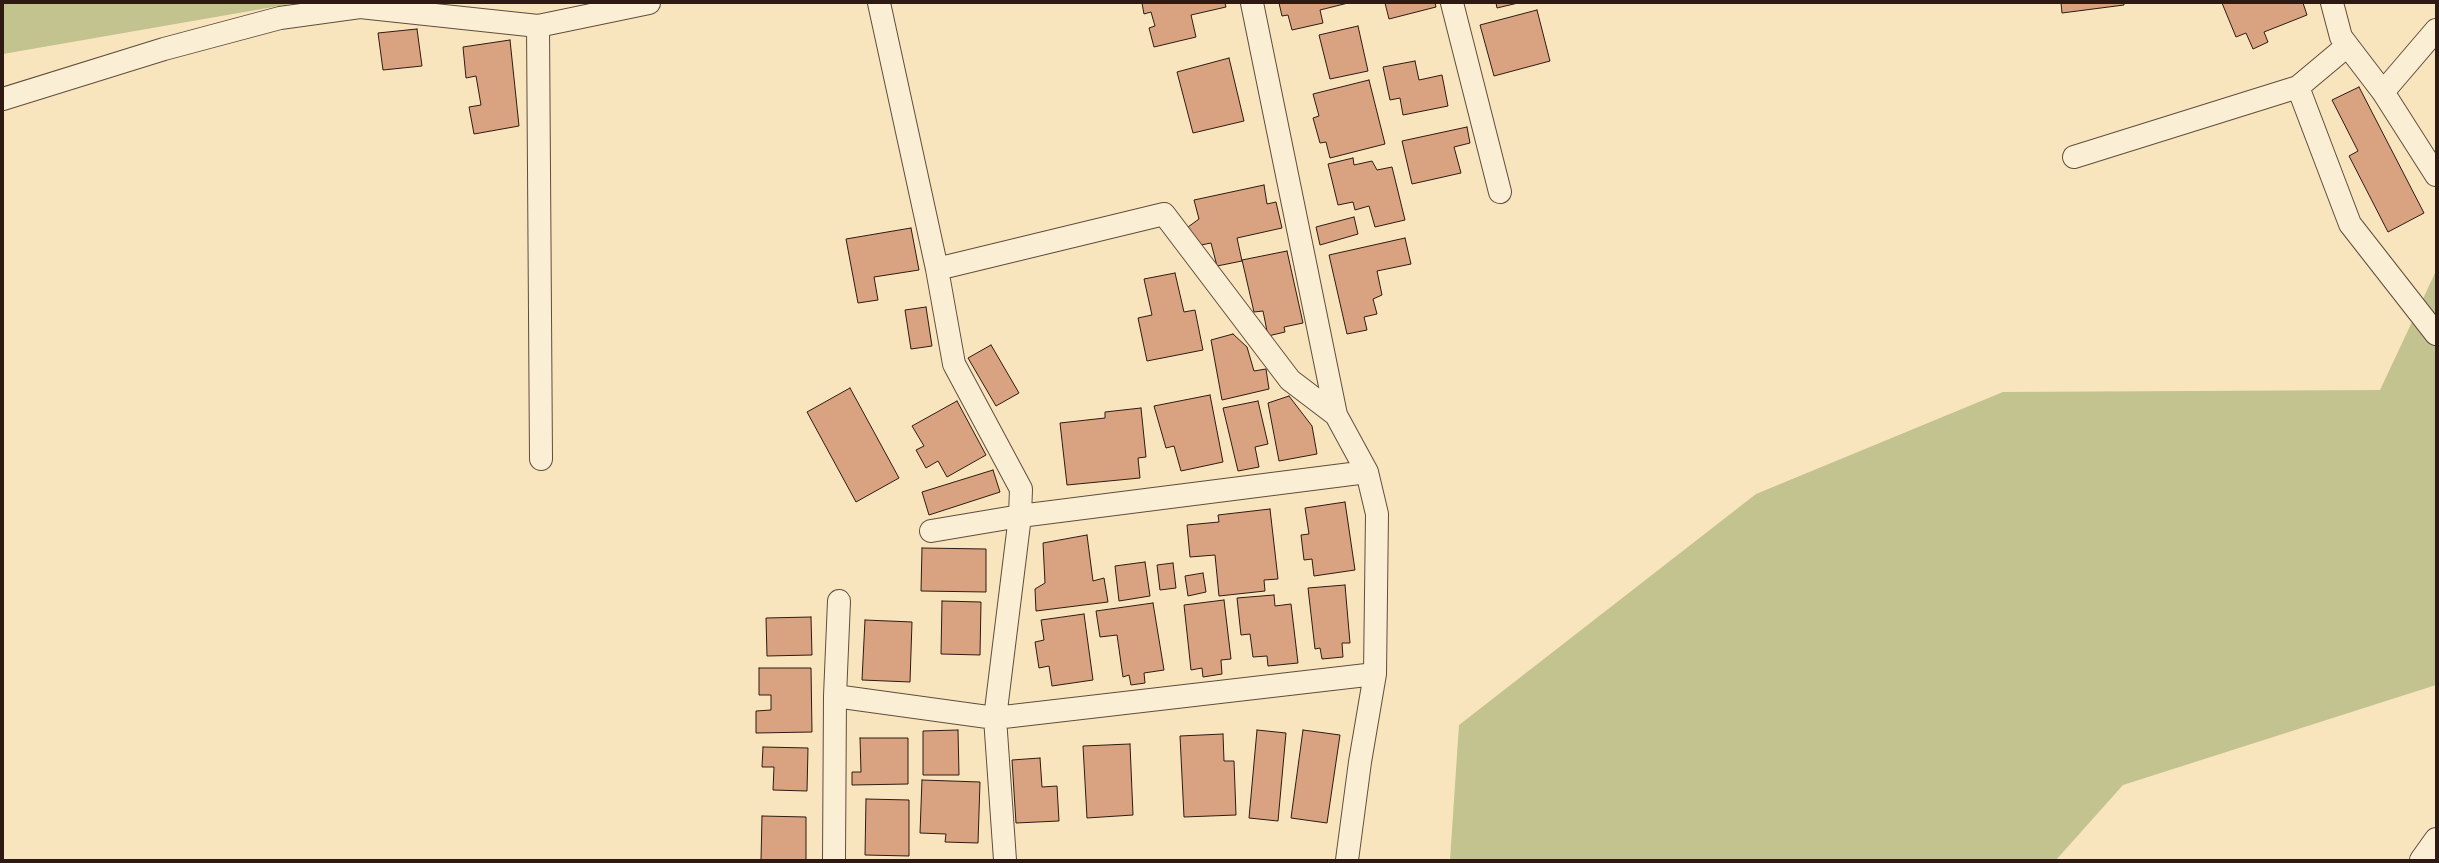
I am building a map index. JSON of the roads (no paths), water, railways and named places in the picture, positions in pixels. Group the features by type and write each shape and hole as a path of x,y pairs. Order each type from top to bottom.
{"street":[{"path":"3,99 164,49 280,18 360,7 538,26 649,3"},
{"path":"879,3 937,269 954,364 1020,489 1020,516 995,718 1005,860"},
{"path":"1252,3 1336,415 1367,472 1377,514 1375,674 1360,762 1347,860"},
{"path":"1452,3 1500,192"},
{"path":"2332,3 2341,37 2382,92 2436,175"},
{"path":"538,26 541,459"},
{"path":"2382,92 2436,30"},
{"path":"2074,157 2298,87 2347,46"},
{"path":"2298,87 2350,224 2436,334"},
{"path":"937,269 1164,214 1290,380 1336,415"},
{"path":"931,531 1020,516 1367,472"},
{"path":"834,860 835,696 839,601"},
{"path":"835,696 995,718 1375,674"},
{"path":"2421,860 2436,839"}]}
